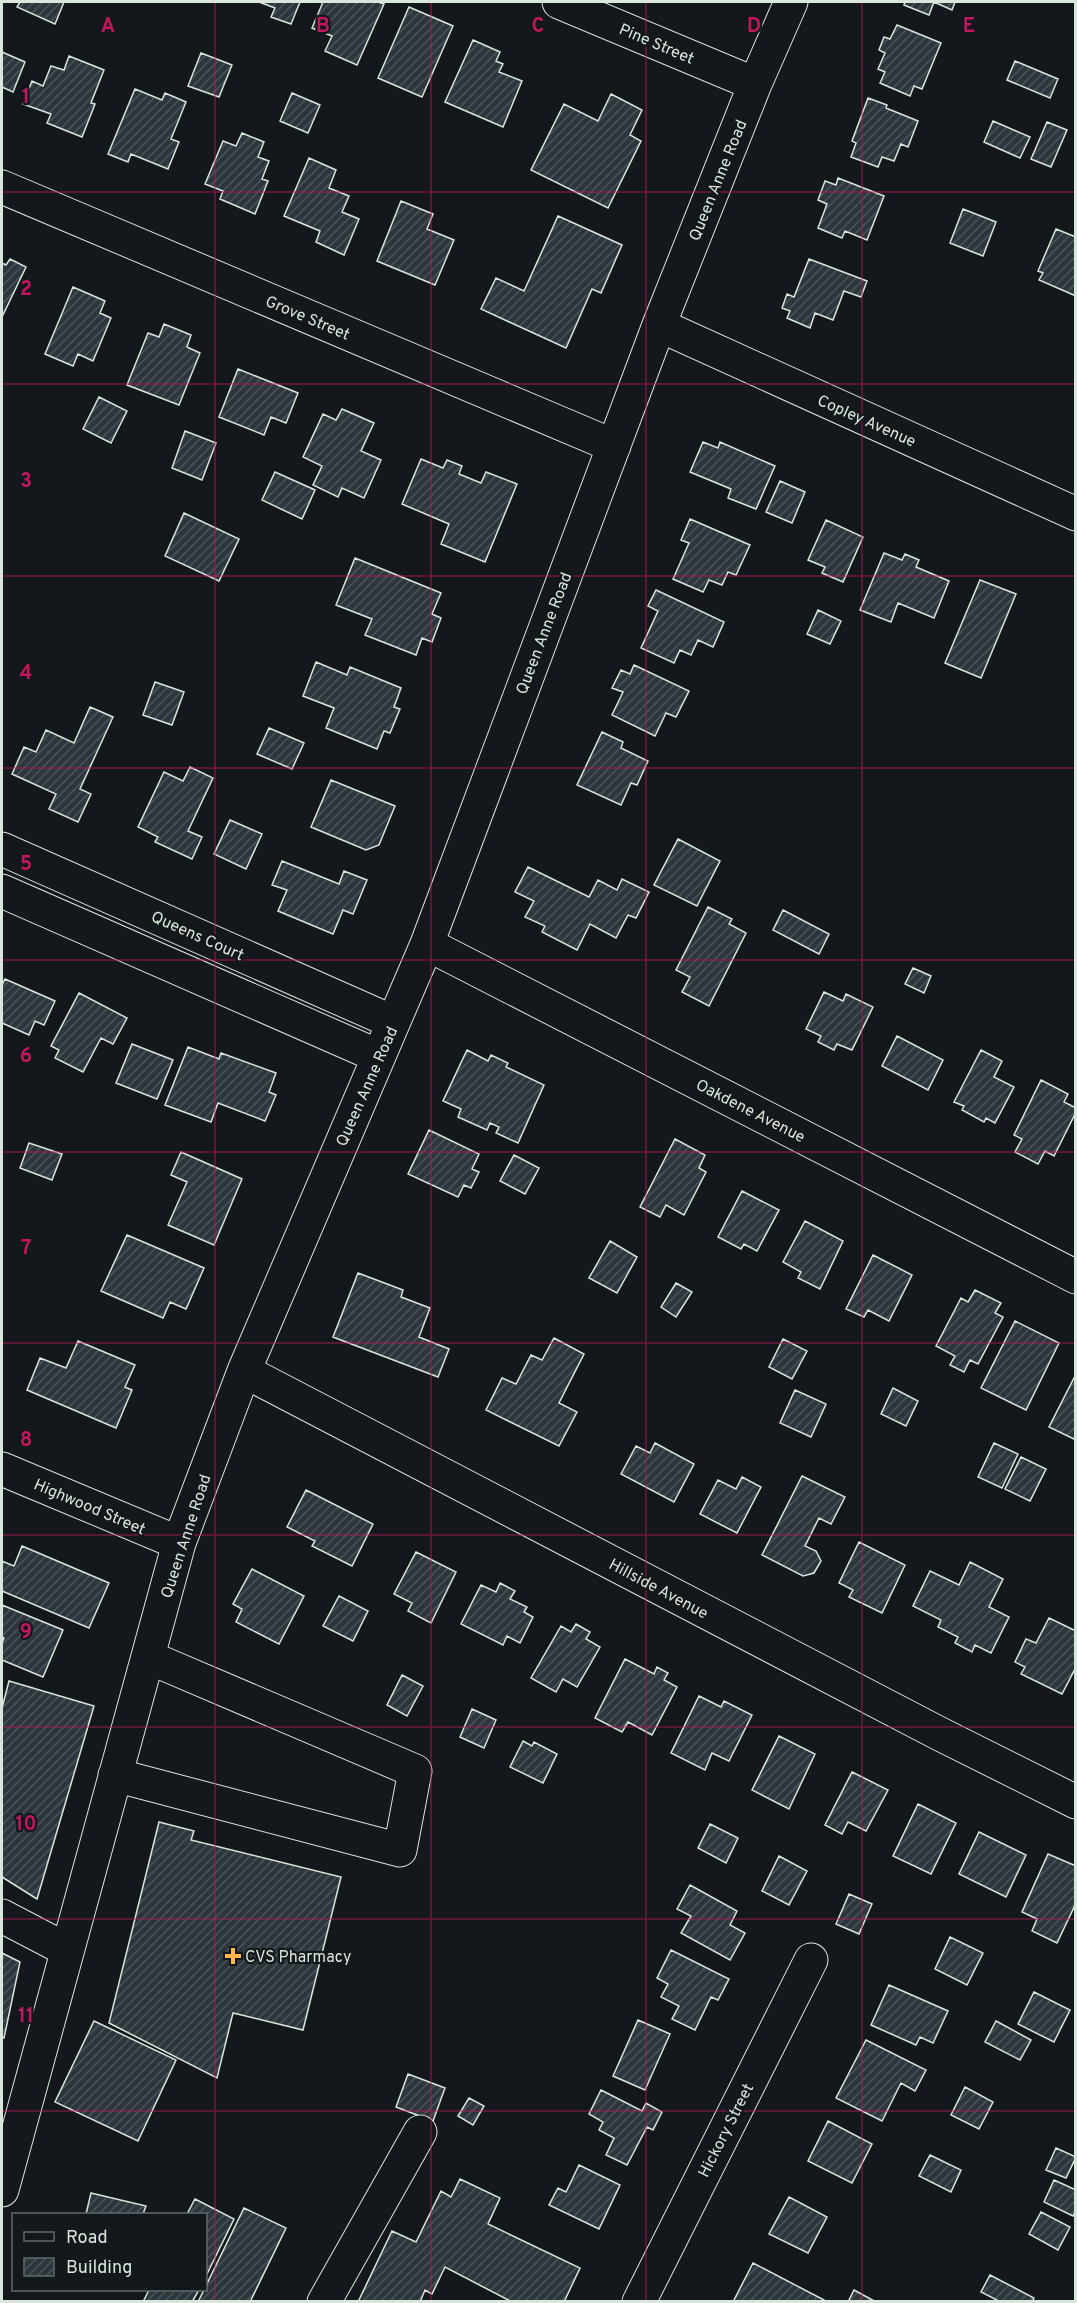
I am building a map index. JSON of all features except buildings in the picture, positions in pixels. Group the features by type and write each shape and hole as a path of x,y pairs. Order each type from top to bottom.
{"street":[{"name":"Pine Street","path":"559,2 755,84"},
{"name":"Queen Anne Road","path":"2,2190 179,1543 244,1371 427,944 659,325 755,84 791,2"},
{"name":"Grove Street","path":"2,187 614,446"},
{"name":"Copley Avenue","path":"659,325 1076,514"},
{"name":"Queens Court","path":"2,849 393,1022"},
{"path":"2,891 378,1056"},
{"path":"92,930 106,895"},
{"name":"Oakdene Avenue","path":"427,944 1076,1277"},
{"name":"Hillside Avenue","path":"244,1371 940,1734 1076,1802"},
{"name":"Highwood Street","path":"2,1468 179,1543"},
{"path":"115,1775 400,1850 415,1772 148,1657"},
{"path":"2,1917 67,1950"},
{"name":"Hickory Street","path":"639,2301 811,1960"},
{"path":"324,2301 420,2132"}],"place":[{"name":"CVS Pharmacy","path":"233,1956"}]}
